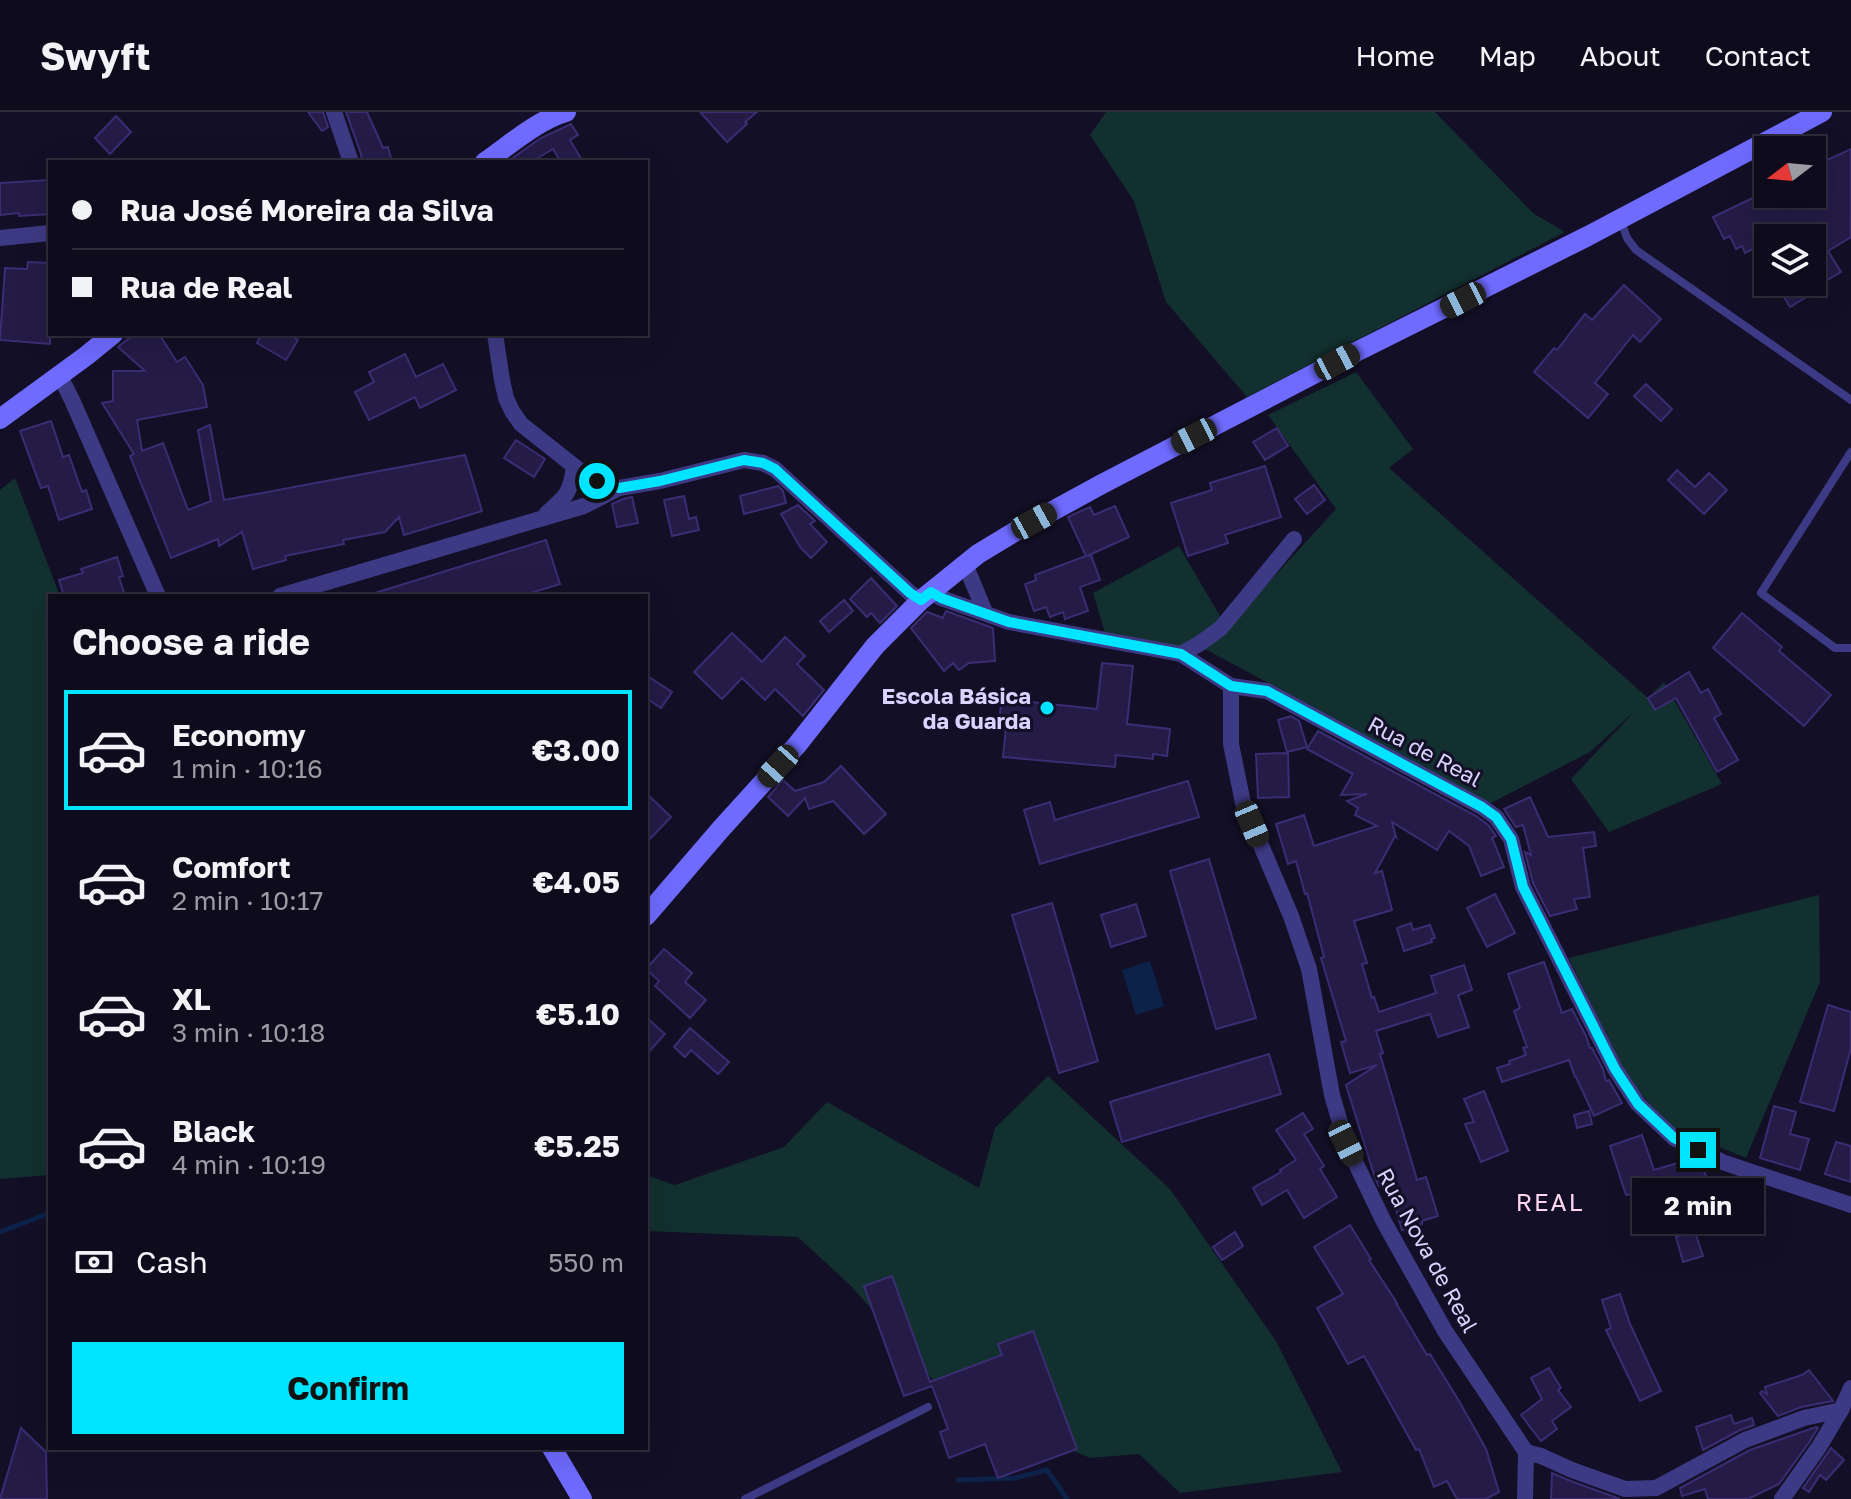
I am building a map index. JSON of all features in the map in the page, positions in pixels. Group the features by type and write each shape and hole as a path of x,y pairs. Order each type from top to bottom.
{"main road":[{"path":"648,914 797,745 875,646 926,596 965,564 1016,531 1102,484 1822,112"},
{"path":"488,160 557,113"},
{"path":"0,419 110,336"},
{"path":"553,1450 582,1499"}],"street":[{"path":"334,112 350,160"},
{"path":"0,238 48,233"},
{"path":"495,336 506,398 521,424 574,466 597,481 619,488"},
{"path":"60,376 157,594"},
{"name":"Rua de Real","path":"287,594 584,506 619,488 744,460 763,463 775,469 910,593 941,598 1009,622 1181,654 1231,686 1267,691 1482,807 1496,817 1511,839 1523,887 1615,1069 1638,1104 1674,1138 1722,1162 1851,1205"},
{"path":"539,519 565,498 572,484 574,466"},
{"path":"1181,654 1221,628 1294,539"},
{"path":"965,564 985,612"},
{"name":"Rua Nova de Real","path":"1231,686 1231,744 1243,803 1291,916 1309,969 1332,1095 1346,1143 1384,1222 1445,1331 1526,1452"},
{"path":"1782,1499 1819,1447 1851,1388"},
{"path":"1525,1499 1526,1452 1625,1489 1656,1488 1745,1440 1804,1418 1841,1410"}],"lane":[{"path":"1620,219 1627,238 1636,250 1851,400"},
{"path":"1851,452 1761,593 1835,648 1851,648"},
{"path":"745,1499 928,1407"}],"green space":[{"path":"1106,112 1435,112 1533,213 1565,232 1247,397 1166,302 1134,201 1090,135"},
{"path":"1356,372 1413,449 1389,468 1648,698 1664,682 1722,784 1609,832 1571,779 1636,710 1590,752 1491,803 1207,650 1106,636 1093,593 1179,546 1227,628 1336,509 1268,415"},
{"path":"15,478 59,594 48,594 48,1175 0,1179 0,490"},
{"path":"1819,895 1820,982 1746,1158 1673,1128 1628,1081 1569,958"},
{"path":"1048,1076 1170,1189 1276,1341 1342,1472 1180,1493 1139,1454 1090,1458 947,1396 852,1287 798,1237 648,1231 648,1176 675,1185 784,1147 827,1102 979,1188 995,1128"}],"water":[{"path":"1150,961 1164,1006 1136,1015 1122,970"}],"building":[{"path":"308,112 323,112 328,127 322,131"},
{"path":"346,112 367,112 383,148 388,147 391,160 362,160"},
{"path":"700,112 757,112 727,142"},
{"path":"116,116 131,132 110,154 95,138"},
{"path":"571,124 578,135 570,140 582,160 560,160 553,149 534,160 510,160 541,138"},
{"path":"1851,149 1851,237 1828,251 1841,272 1826,281 1826,224 1754,224 1754,248 1745,253 1742,246 1736,249 1730,236 1724,239 1713,217 1754,197 1754,208 1826,208 1826,161"},
{"path":"48,180 48,214 0,215 0,183"},
{"path":"28,262 48,263 50,344 0,340 5,268 27,269"},
{"path":"1624,285 1661,319 1640,342 1633,335 1595,383 1608,394 1588,418 1534,372 1554,348 1557,350 1585,314 1592,320"},
{"path":"1783,296 1808,296 1790,307"},
{"path":"132,336 160,336 177,362 185,357 203,385 207,407 137,420 142,451 163,443 188,510 211,501 198,430 210,425 224,500 465,455 482,511 404,535 399,517 385,532 285,556 286,560 253,569 242,532 219,546 218,539 171,558 130,456 134,454 102,403 113,401 113,371 145,371 118,347"},
{"path":"261,336 292,336 298,340 286,360 257,343"},
{"path":"405,354 416,377 443,364 456,390 420,408 415,397 369,420 355,392 374,382 369,372"},
{"path":"1646,384 1672,409 1661,421 1634,396"},
{"path":"51,421 63,457 69,455 82,492 86,490 92,509 59,520 48,486 41,488 20,431"},
{"path":"1277,428 1288,446 1265,460 1253,442"},
{"path":"516,440 545,459 534,477 504,458"},
{"path":"1265,466 1281,517 1225,535 1228,543 1188,556 1171,503 1212,490 1210,483"},
{"path":"1677,470 1695,487 1709,473 1727,490 1704,514 1668,480"},
{"path":"1314,485 1325,500 1307,514 1295,499"},
{"path":"778,486 786,503 744,514 740,496"},
{"path":"684,496 689,519 696,517 699,530 672,536 664,500"},
{"path":"632,497 638,523 617,527 612,504"},
{"path":"798,505 815,521 810,524 827,542 811,558 800,547 781,514"},
{"path":"1115,506 1129,537 1087,556 1091,555 1100,580 1080,587 1088,611 1065,619 1063,612 1050,617 1046,607 1034,611 1025,584 1036,580 1035,575 1086,556 1068,517 1090,507 1094,515"},
{"path":"546,540 560,584 528,594 375,593"},
{"path":"117,557 124,594 63,594 59,580 83,573 81,569"},
{"path":"871,578 897,606 880,623 871,613 867,617 850,599"},
{"path":"844,600 853,611 829,632 820,621"},
{"path":"946,611 993,628 995,661 969,663 959,670 953,663 944,671 911,628 927,612 943,618"},
{"path":"1742,613 1782,647 1779,651 1831,695 1804,726 1713,648"},
{"path":"732,633 762,662 785,637 805,656 797,664 824,690 803,716 775,689 765,700 742,678 722,699 694,672"},
{"path":"1102,663 1133,666 1127,724 1170,729 1167,756 1153,754 1153,759 1116,755 1115,767 1003,757 1007,716 1000,715 1001,699 1097,709"},
{"path":"1689,672 1701,693 1708,689 1721,714 1714,718 1738,760 1717,772 1676,698 1655,710 1648,698"},
{"path":"648,676 672,692 661,708 648,699"},
{"path":"1291,716 1299,721 1307,747 1287,752 1278,720"},
{"path":"1318,731 1476,816 1496,836 1492,838 1504,867 1481,876 1469,846 1449,831 1437,850 1392,822 1396,837 1375,873 1382,871 1392,910 1354,921 1367,963 1362,964 1379,1012 1436,993 1431,976 1464,965 1472,990 1458,995 1469,1027 1438,1037 1430,1014 1376,1031 1417,1180 1426,1177 1438,1216 1402,1230 1388,1183 1379,1186 1375,1178 1346,1085 1377,1065 1350,1073 1341,1042 1346,1041 1321,958 1324,957 1307,893 1296,861 1288,864 1276,824 1304,815 1314,846 1377,826 1355,815 1358,808 1347,801 1367,794 1341,795 1353,774 1307,749"},
{"path":"1288,753 1289,797 1258,798 1256,754"},
{"path":"841,766 886,814 864,834 833,801 809,809 805,798 788,816 768,797 783,780 795,791 824,782"},
{"path":"1188,781 1199,817 1040,864 1024,810 1050,802 1055,820"},
{"path":"648,795 671,817 648,841"},
{"path":"1530,797 1548,837 1594,832 1596,846 1583,848 1590,897 1574,899 1577,909 1550,916 1533,883 1525,852 1531,855 1523,825 1516,827 1504,809"},
{"path":"1209,859 1256,1018 1216,1029 1170,871"},
{"path":"1495,894 1515,933 1487,947 1467,908"},
{"path":"1052,903 1098,1061 1059,1073 1012,915"},
{"path":"1136,904 1146,936 1111,947 1101,915"},
{"path":"1411,923 1413,930 1430,925 1435,938 1431,939 1432,942 1404,951 1397,928"},
{"path":"664,949 692,973 685,982 706,1000 690,1018 655,986 659,981 648,971 648,967"},
{"path":"1544,962 1562,1013 1572,1009 1603,1069 1606,1081 1609,1080 1622,1103 1594,1116 1569,1060 1502,1082 1497,1068 1526,1055 1523,1048 1527,1047 1514,1011 1520,1008 1508,974"},
{"path":"1828,1005 1851,1012 1851,1048 1834,1111 1800,1102"},
{"path":"648,1019 665,1034 648,1053"},
{"path":"690,1028 729,1062 718,1074 691,1050 685,1057 674,1047"},
{"path":"1269,1054 1281,1094 1122,1142 1110,1102"},
{"path":"1484,1091 1508,1151 1481,1162 1465,1124 1474,1122 1464,1099"},
{"path":"1774,1106 1796,1112 1790,1134 1809,1139 1800,1170 1760,1158"},
{"path":"1589,1111 1592,1124 1577,1128 1574,1115"},
{"path":"1303,1113 1313,1129 1304,1134 1324,1166 1320,1169 1337,1197 1304,1218 1287,1190 1262,1205 1253,1188 1296,1160 1276,1130"},
{"path":"1642,1135 1654,1170 1691,1159 1702,1164 1710,1189 1732,1183 1734,1192 1756,1185 1763,1209 1746,1214 1743,1203 1704,1215 1708,1232 1696,1235 1703,1256 1683,1262 1676,1237 1685,1234 1677,1208 1640,1212 1638,1193 1626,1195 1610,1146"},
{"path":"1836,1142 1851,1146 1851,1182 1825,1174"},
{"path":"1350,1225 1486,1449 1499,1492 1486,1499 1457,1499 1447,1481 1434,1487 1419,1449 1416,1450 1364,1356 1348,1364 1317,1308 1343,1294 1314,1247"},
{"path":"1235,1232 1243,1246 1222,1260 1213,1247"},
{"path":"892,1276 930,1382 1002,1355 998,1344 1033,1331 1077,1449 998,1478 985,1444 949,1458 940,1432 948,1429 932,1386 904,1396 864,1286"},
{"path":"1620,1294 1630,1324 1661,1391 1640,1401 1606,1330 1611,1328 1602,1300"},
{"path":"1549,1368 1561,1388 1558,1390 1571,1407 1552,1421 1557,1429 1541,1441 1521,1415 1542,1399 1531,1378"},
{"path":"1809,1370 1833,1401 1801,1407 1778,1416 1760,1393 1767,1394 1765,1387"},
{"path":"1731,1415 1734,1424 1752,1418 1754,1425 1703,1450 1696,1427"},
{"path":"1816,1427 1810,1441 1779,1484 1748,1499 1708,1499 1705,1489 1682,1496 1680,1488 1750,1450"},
{"path":"21,1428 46,1452 47,1499 0,1499"},
{"path":"1831,1448 1844,1460 1826,1480 1820,1475 1809,1492 1803,1488"},
{"path":"1552,1473 1568,1480 1620,1499 1551,1499"}],"waterway":[{"path":"0,1232 48,1214"},
{"path":"958,1480 1015,1478 1047,1470 1067,1499"}],"place":[{"name":"Escola Básica da Guarda","path":"1047,708"}],"district":[{"name":"REAL","path":"1550,1201"}],"route":[{"path":"597,481 619,488 744,460 763,463 775,469 921,600 931,592 1009,622 1181,654 1231,686 1267,691 1482,807 1496,817 1511,839 1523,887 1615,1069 1638,1104 1674,1138 1698,1150"}]}
